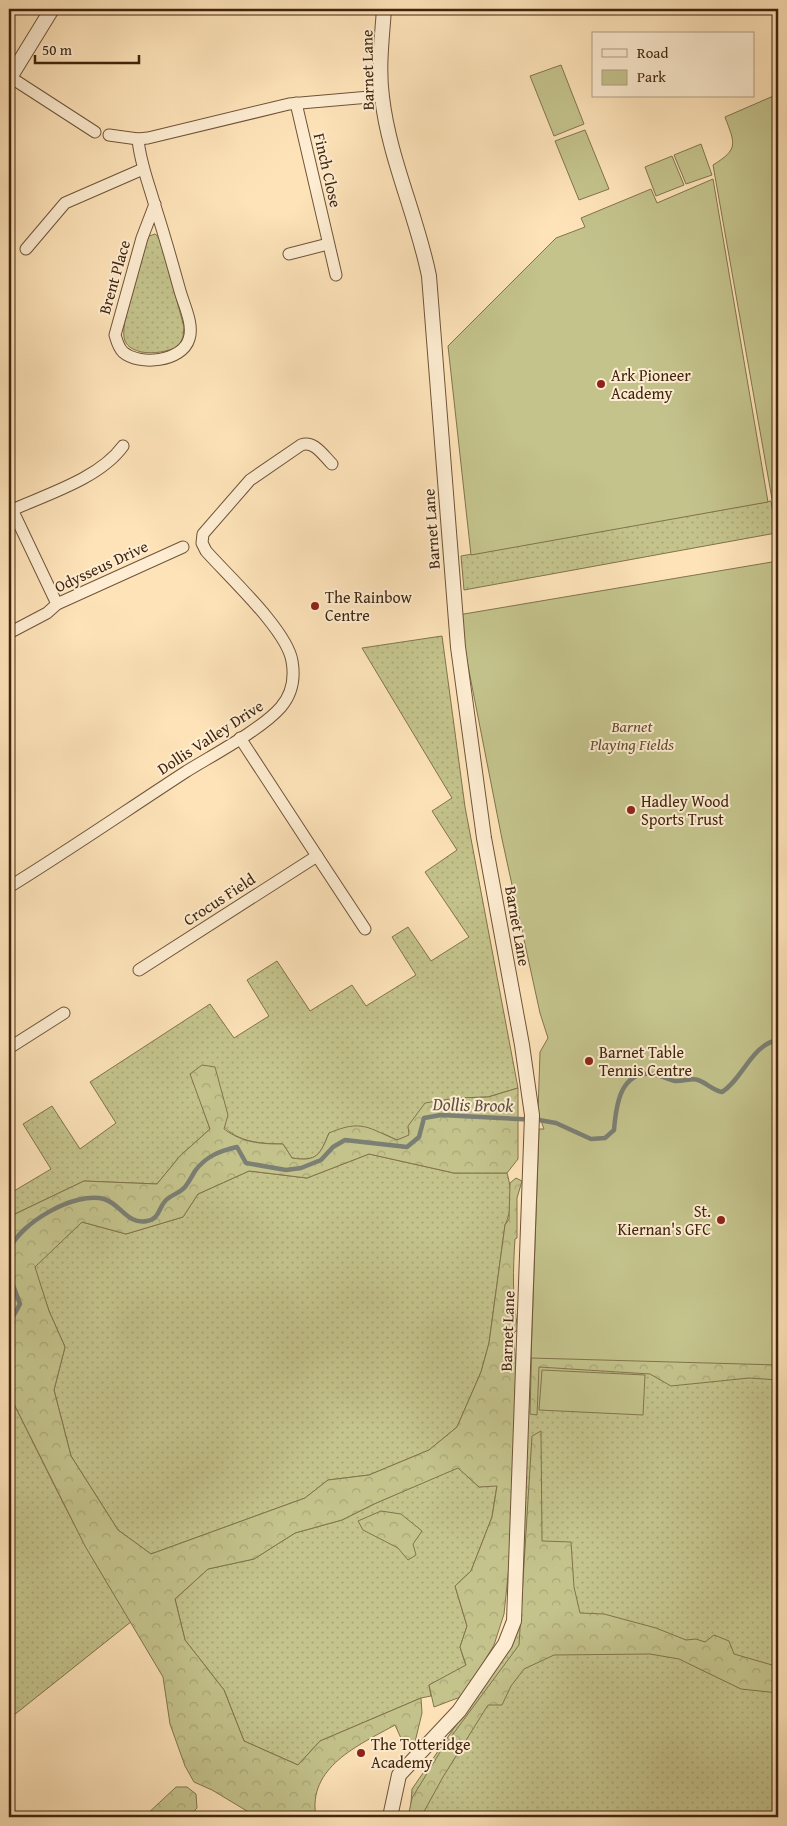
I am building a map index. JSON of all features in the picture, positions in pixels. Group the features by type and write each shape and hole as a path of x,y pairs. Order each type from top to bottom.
{"street":[{"path":"52,9 9,78 95,132"},
{"name":"Barnet Lane","path":"384,9 382,96 389,133 424,253 428,276 458,647 484,838 522,1044 532,1115 514,1621 505,1644 459,1711 399,1775 390,1817"},
{"path":"109,135 138,139 296,103 382,96"},
{"name":"Finch Close","path":"296,103 336,275"},
{"name":"Brent Place","path":"138,139 143,169 155,204 190,331 189,339 182,351 168,359 134,358 120,348 115,334 142,238 155,204"},
{"path":"26,249 65,203 143,169"},
{"path":"289,254 328,244"},
{"name":"Dollis Valley Drive","path":"9,887 64,854 240,738 276,713 283,705 293,683 292,660 281,636 206,551 202,538 208,525 250,480 301,445 307,443 314,446 332,464"},
{"path":"57,604 11,512 96,471 115,457 123,446"},
{"name":"Odysseus Drive","path":"9,633 47,614 57,604 182,547"},
{"path":"240,738 365,929"},
{"name":"Crocus Field","path":"138,970 317,856"},
{"path":"9,1048 64,1013"}],"green space":[{"path":"561,65 584,124 554,136 530,76"},
{"path":"778,94 778,533 713,165 731,150 731,134 725,117"},
{"path":"585,130 609,189 579,200 555,141"},
{"path":"701,144 712,175 686,184 674,155"},
{"path":"672,156 684,185 656,196 645,167"},
{"name":"Ark Pioneer Academy","path":"713,179 768,502 471,555 448,346 556,238 585,227 581,218 651,189 657,203"},
{"path":"155,234 160,238 184,327 183,337 179,346 156,353 146,353 128,345 125,341 124,333 128,307 147,240 149,236"},
{"path":"771,501 776,533 464,590 461,556"},
{"name":"Barnet Playing Fields","path":"778,561 778,1365 531,1358 539,1129 544,1129 538,1113 540,1052 548,1038 540,1013 502,839 458,615"},
{"path":"442,636 465,807 518,1088 488,1097 456,1098 409,1136 397,1140 384,1134 329,1133 320,1152 312,1158 300,1159 292,1158 283,1144 262,1143 246,1140 234,1135 216,1117 191,1074 210,1129 180,1156 157,1184 84,1181 15,1214 9,1224 9,1185 14,1191 51,1169 23,1124 52,1106 80,1149 116,1123 90,1082 210,1004 234,1038 269,1016 247,980 277,961 310,1011 352,985 366,1006 416,975 392,937 408,927 431,961 469,937 425,872 457,850 432,811 452,798 362,648"},
{"path":"202,1065 215,1067 228,1115 224,1129 231,1134 252,1142 283,1144 292,1158 300,1159 312,1158 320,1152 329,1133 349,1126 371,1129 397,1140 409,1135 408,1126 425,1103 456,1098 488,1097 518,1088 518,1159 507,1173 454,1173 369,1154 307,1178 249,1171 198,1194 183,1217 126,1234 82,1222 35,1267 49,1311 65,1347 54,1390 71,1456 118,1530 151,1554 305,1498 328,1480 369,1475 429,1450 457,1427 481,1372 489,1343 505,1225 509,1219 510,1183 516,1178 522,1181 517,1198 517,1238 515,1239 514,1262 514,1295 518,1329 513,1334 516,1364 511,1547 504,1614 494,1645 463,1696 434,1707 429,1685 466,1665 460,1647 467,1626 455,1586 471,1571 492,1517 497,1486 479,1487 458,1468 374,1504 342,1520 295,1533 254,1559 208,1569 175,1599 185,1640 224,1690 244,1741 298,1765 320,1741 421,1698 422,1713 414,1746 405,1747 395,1725 352,1750 328,1771 319,1784 315,1800 316,1817 257,1817 212,1790 194,1782 185,1766 170,1724 163,1677 85,1546 9,1394 9,1224 15,1214 84,1181 157,1184 180,1156 210,1129 190,1074"},
{"path":"369,1154 454,1173 507,1173 509,1179 510,1207 505,1225 489,1343 481,1372 457,1427 429,1450 369,1475 328,1480 305,1498 151,1554 118,1530 71,1456 54,1390 65,1347 49,1311 34,1267 82,1222 126,1234 183,1217 198,1194 249,1171 307,1178"},
{"path":"532,1334 778,1350 778,1380 749,1378 671,1386 650,1374 539,1367 537,1415 530,1414"},
{"path":"531,1358 778,1365 778,1817 410,1817 412,1789 514,1641 520,1423"},
{"path":"542,1370 645,1375 643,1415 539,1410"},
{"path":"9,1394 82,1538 132,1621 9,1719"},
{"path":"541,1431 542,1541 571,1542 574,1587 580,1613 604,1614 656,1628 686,1640 696,1639 705,1642 714,1635 729,1641 734,1654 772,1665 774,1673 778,1668 778,1693 741,1689 679,1659 650,1654 554,1655 524,1669 511,1686 502,1705 488,1705 443,1777 421,1817 408,1817 412,1798 442,1749 519,1645 532,1436"},
{"path":"458,1467 479,1487 497,1485 492,1517 471,1571 455,1586 467,1626 460,1647 466,1666 429,1685 431,1696 421,1698 320,1741 298,1765 244,1741 224,1690 185,1640 175,1599 208,1569 254,1559 295,1533 342,1520"},
{"path":"381,1511 401,1514 422,1531 413,1544 416,1555 408,1560 398,1548 363,1530 358,1521"},
{"path":"176,1787 187,1787 196,1794 197,1808 189,1817 144,1817"}],"waterway":[{"name":"Dollis Brook","path":"9,1250 15,1240 36,1220 50,1211 78,1200 104,1199 134,1220 151,1220 157,1216 166,1200 185,1187 204,1161 219,1152 237,1147 246,1163 286,1170 301,1168 321,1160 333,1147 345,1140 407,1147 419,1137 424,1118 441,1115 539,1120 556,1123 591,1139 605,1138 614,1130 616,1111 622,1092 633,1078 642,1074 653,1074 675,1081 696,1079 722,1092 736,1079 761,1048 778,1040"},
{"name":"Dollis Brook","path":"9,1257 13,1285 20,1304 9,1324"}],"place":[{"name":"Ark Pioneer Academy","path":"601,384"},
{"name":"The Rainbow Centre","path":"315,606"},
{"name":"Hadley Wood Sports Trust","path":"631,810"},
{"name":"Barnet Table Tennis Centre","path":"589,1061"},
{"name":"St. Kiernan's GFC","path":"721,1220"},
{"name":"The Totteridge Academy","path":"361,1753"}]}
